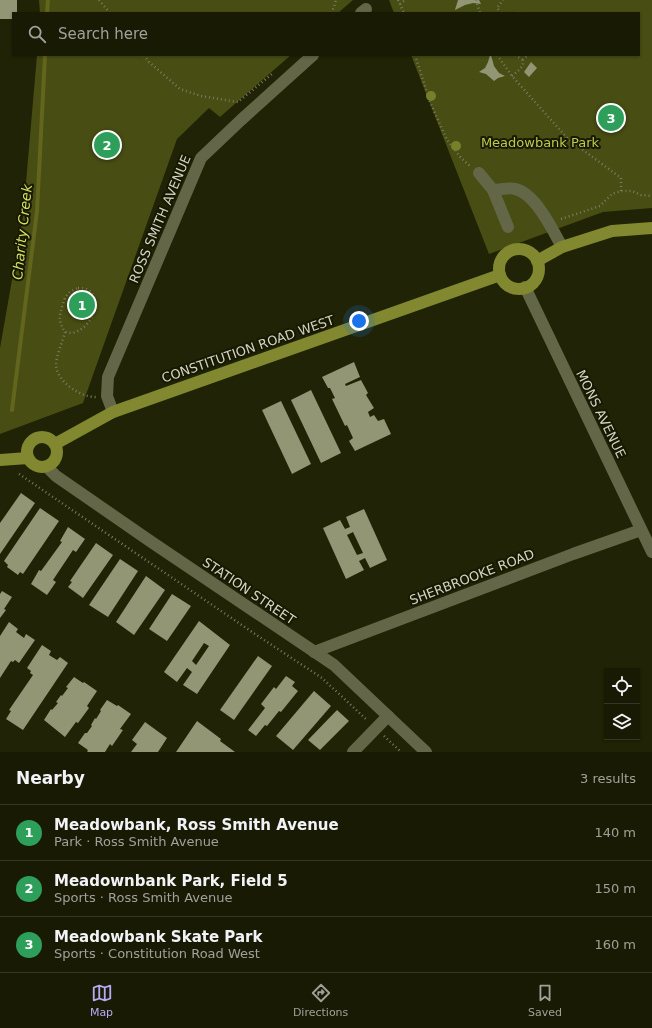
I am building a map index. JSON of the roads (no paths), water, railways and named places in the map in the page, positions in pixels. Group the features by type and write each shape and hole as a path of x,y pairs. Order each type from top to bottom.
{"main road":[{"path":"537,261 562,247 612,231 652,228"},
{"path":"515,249 522,249 534,255 539,267 538,274 535,279 531,284 525,287 513,287 503,280 500,275 500,262 504,256 515,249"},
{"name":"CONSTITUTION ROAD WEST","path":"55,444 113,412 500,275"},
{"path":"46,437 55,444 57,457 53,463 47,467 42,468 36,466 31,463 28,458 26,453 27,447 35,438 46,437"},
{"path":"0,460 28,458"}],"street":[{"name":"ROSS SMITH AVENUE","path":"113,412 107,396 108,377 200,158 312,56"},
{"path":"479,174 493,190 508,227"},
{"path":"493,190 515,188 528,194 550,224 562,247"},
{"name":"MONS AVENUE","path":"525,287 652,552"},
{"name":"STATION STREET","path":"47,467 56,476 150,541 334,665 426,752"},
{"name":"SHERBROOKE ROAD","path":"314,652 573,554 641,530"},
{"path":"353,752 388,716"}],"waterway":[{"name":"Charity Creek","path":"47,12 48,0"},
{"name":"Charity Creek","path":"12,410 37,211 45,56"}],"place":[{"name":"Meadowbank Skate Park","path":"611,118"},
{"name":"Meadownbank Park, Field 5","path":"107,145"},
{"name":"Meadowbank, Ross Smith Avenue","path":"82,305"}],"park label":[{"name":"Meadowbank Park","path":"540,142"}]}
